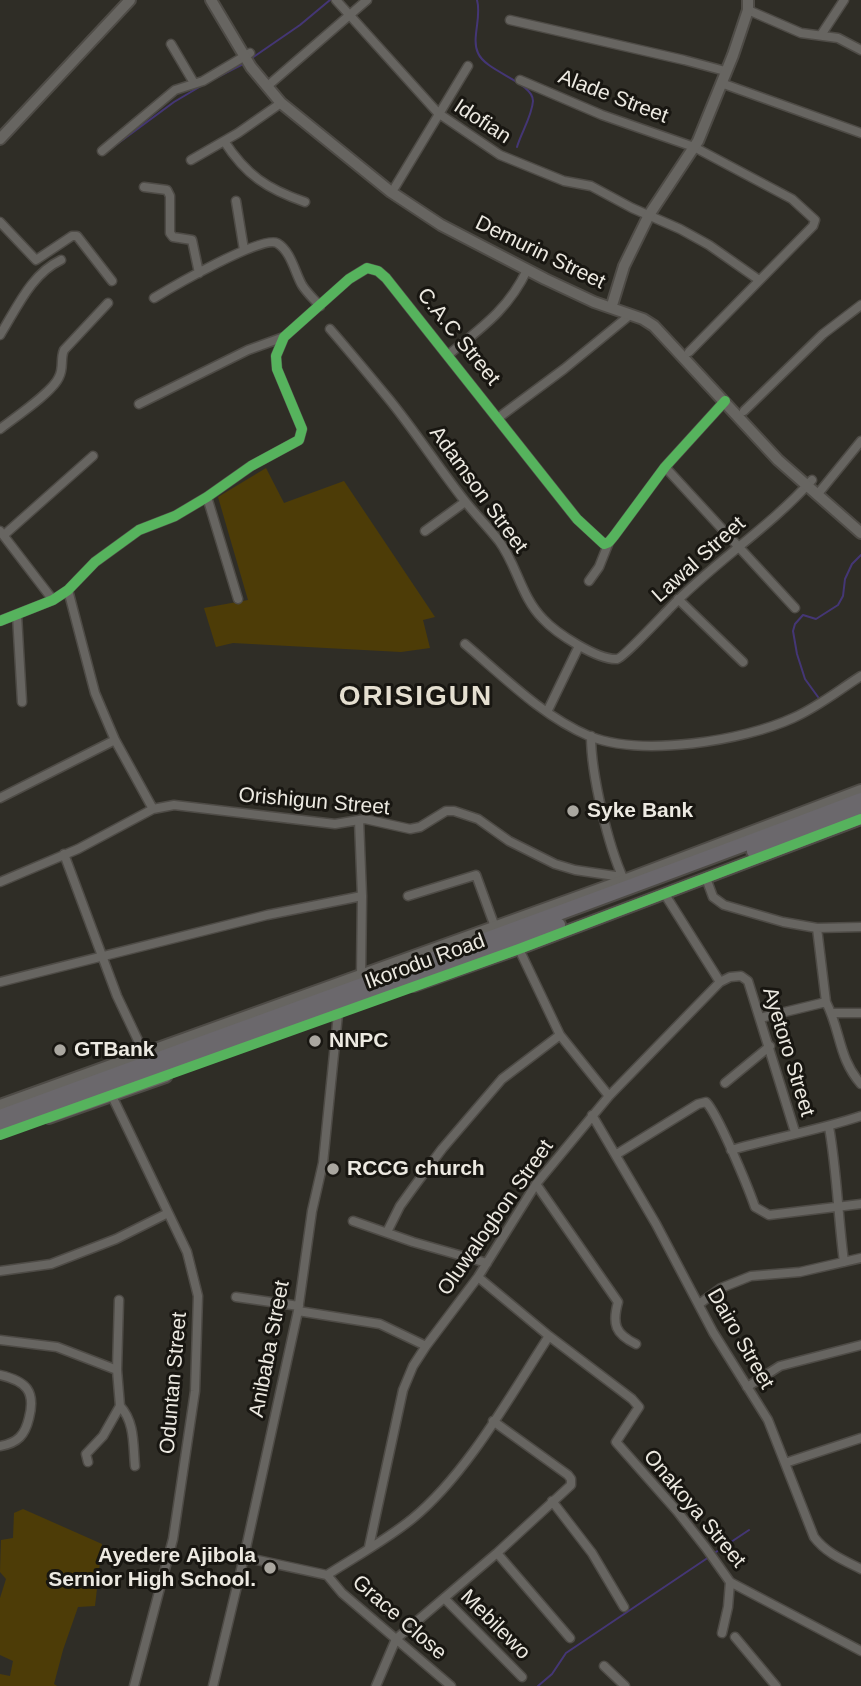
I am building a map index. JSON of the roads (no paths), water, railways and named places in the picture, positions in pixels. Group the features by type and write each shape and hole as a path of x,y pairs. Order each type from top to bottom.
{"highway":[{"name":"Ikorodu Road","path":"0,1117 488,941 861,800"},
{"name":"Ikorodu Road","path":"0,1128 105,1096 861,812"}],"street":[{"path":"0,139 130,0"},
{"name":"Demurin Street","path":"211,0 281,103 410,206 441,225 594,302 643,319 665,336 778,460 809,483"},
{"name":"Demurin Street","path":"219,0 250,59 271,83 395,187 444,219 548,273 613,302 646,313 658,321 809,483 861,533"},
{"name":"Idofian","path":"336,0 438,113 513,161 564,181 591,186 709,245 759,280"},
{"path":"271,83 367,0"},
{"path":"821,35 845,0"},
{"path":"613,302 624,266 649,215 694,147 721,83 748,5 801,33 838,38 861,50"},
{"path":"510,20 725,71"},
{"path":"171,44 194,83"},
{"path":"102,151 175,90 203,81 250,59"},
{"path":"395,187 468,66"},
{"name":"Alade Street","path":"520,80 602,115 694,147 792,199 815,220 813,226 759,280"},
{"path":"721,83 861,133"},
{"path":"191,160 281,103"},
{"path":"223,141 251,175 277,193 305,202"},
{"path":"144,187 167,190 170,196 170,233 173,237 192,240 199,273"},
{"path":"236,201 244,250"},
{"path":"0,222 36,260 72,236 77,236 112,281"},
{"path":"154,298 244,250 270,241 279,244 285,251 303,286 320,306"},
{"path":"0,335 34,281 49,265 61,260"},
{"name":"C.A.C Street","path":"284,337 356,275 367,268 372,269 386,278 586,528 599,542 608,542"},
{"path":"448,355 495,317 527,270"},
{"path":"689,352 759,280"},
{"path":"0,429 56,382 64,349 108,303"},
{"path":"744,411 823,334 861,305"},
{"path":"498,418 630,315"},
{"name":"Adamson Street","path":"330,329 389,399 465,502 508,554 534,610 544,621 579,646 607,657"},
{"path":"139,404 248,350 284,337"},
{"path":"0,621 53,600 68,590 95,562 139,530 175,516 230,479 296,442 302,435 302,429 275,363 284,337"},
{"path":"589,581 599,567 608,542 665,467 724,401"},
{"path":"819,492 861,440"},
{"path":"53,600 2,533 93,456"},
{"path":"665,467 795,608"},
{"name":"Lawal Street","path":"607,657 618,659 626,654 678,599 755,534 809,483"},
{"name":"Demurin Street","path":"819,492 861,523"},
{"path":"207,497 238,599"},
{"path":"425,531 465,502"},
{"path":"68,590 95,693 114,740 153,808"},
{"path":"678,599 743,662"},
{"path":"17,615 22,702"},
{"path":"466,644 547,712 591,736 638,744 718,740 775,726 817,706 861,676"},
{"path":"547,712 579,646"},
{"path":"591,736 594,774 623,878"},
{"path":"0,798 114,740"},
{"name":"Ikorodu Road","path":"0,1105 495,927 861,790"},
{"name":"Orishigun Street","path":"0,882 100,838 153,808 174,805 335,824 359,820 415,828 446,811 454,811 478,820 509,841 555,864 623,878"},
{"name":"Ikorodu Road","path":"105,1096 519,949 861,819"},
{"path":"359,820 361,976"},
{"path":"64,854 117,996 144,1053"},
{"path":"408,896 476,875 495,927"},
{"path":"706,878 713,897 719,903 783,922 817,928 861,927"},
{"path":"664,893 720,982"},
{"path":"0,982 267,915 362,896"},
{"path":"817,928 826,1002 832,1013 839,1047 847,1066 861,1084"},
{"path":"519,949 560,1035 609,1096"},
{"name":"Ayetoro Street","path":"720,982 741,976 748,981 795,1132"},
{"name":"Oluwalogbon Street","path":"369,1547 403,1390 413,1366 478,1277 536,1184 609,1096 720,982"},
{"path":"760,1018 826,1002"},
{"path":"832,1013 861,1013"},
{"name":"Anibaba Street","path":"213,1686 299,1308 312,1211 323,1163 338,1014"},
{"path":"387,1232 400,1206 442,1149 502,1079 560,1035"},
{"path":"725,1083 770,1046"},
{"name":"Oduntan Street","path":"105,1096 187,1252 198,1296 195,1391 173,1539 134,1686"},
{"path":"617,1154 698,1104 706,1102 731,1150 755,1207 760,1212 769,1215 861,1204"},
{"name":"Dairo Street","path":"592,1115 617,1154 713,1332 768,1420 814,1537 827,1551 861,1569"},
{"path":"731,1150 795,1132 829,1127 861,1116"},
{"name":"Ikorodu Road","path":"0,1135 36,1119"},
{"path":"829,1127 835,1160 844,1262"},
{"path":"536,1184 618,1302 614,1319 617,1329 626,1339 636,1344"},
{"path":"0,1272 51,1264 116,1238 168,1213"},
{"path":"353,1220 487,1263"},
{"path":"699,1304 721,1288 751,1276 800,1272 861,1258"},
{"path":"244,1556 327,1575 411,1520 446,1487 549,1336 478,1277"},
{"path":"236,1297 380,1324 426,1346"},
{"path":"88,1462 86,1454 103,1436 120,1406 117,1370 119,1300"},
{"name":"Onakoya Street","path":"549,1336 639,1407 616,1443 677,1511 730,1582 861,1651"},
{"path":"0,1340 57,1347 117,1370"},
{"path":"747,1387 780,1366 861,1345"},
{"path":"0,1375 21,1382 32,1393 33,1404 24,1435 16,1442 0,1447"},
{"path":"120,1406 131,1423 135,1466"},
{"path":"376,1686 396,1639 497,1553 571,1485 571,1479 493,1421"},
{"path":"785,1463 861,1438"},
{"path":"552,1501 592,1553 624,1607"},
{"path":"497,1553 570,1638"},
{"name":"Grace Close","path":"327,1575 341,1594 451,1686"},
{"path":"722,1633 730,1582"},
{"name":"Mebilewo","path":"444,1598 522,1677"},
{"path":"735,1637 775,1686"},
{"path":"604,1666 625,1686"}],"waterway":[{"path":"252,58 300,25 330,0"},
{"path":"477,0 478,53 490,66 526,88 533,101 517,147"},
{"path":"206,83 245,63"},
{"path":"113,147 174,102 201,86"},
{"path":"818,697 805,679 797,654 793,631 795,624 803,615 816,619 838,605 843,596 845,579 852,564 861,555"},
{"path":"716,1552 749,1530"},
{"path":"538,1686 552,1674 566,1653 709,1557"}],"place":[{"name":"Syke Bank","path":"573,811"},
{"name":"NNPC","path":"315,1041"},
{"name":"GTBank","path":"60,1050"},
{"name":"RCCG church","path":"333,1169"},
{"name":"Ayedere Ajibola Sernior High School.","path":"270,1568"}],"district":[{"name":"ORISIGUN","path":"416,697"}]}
